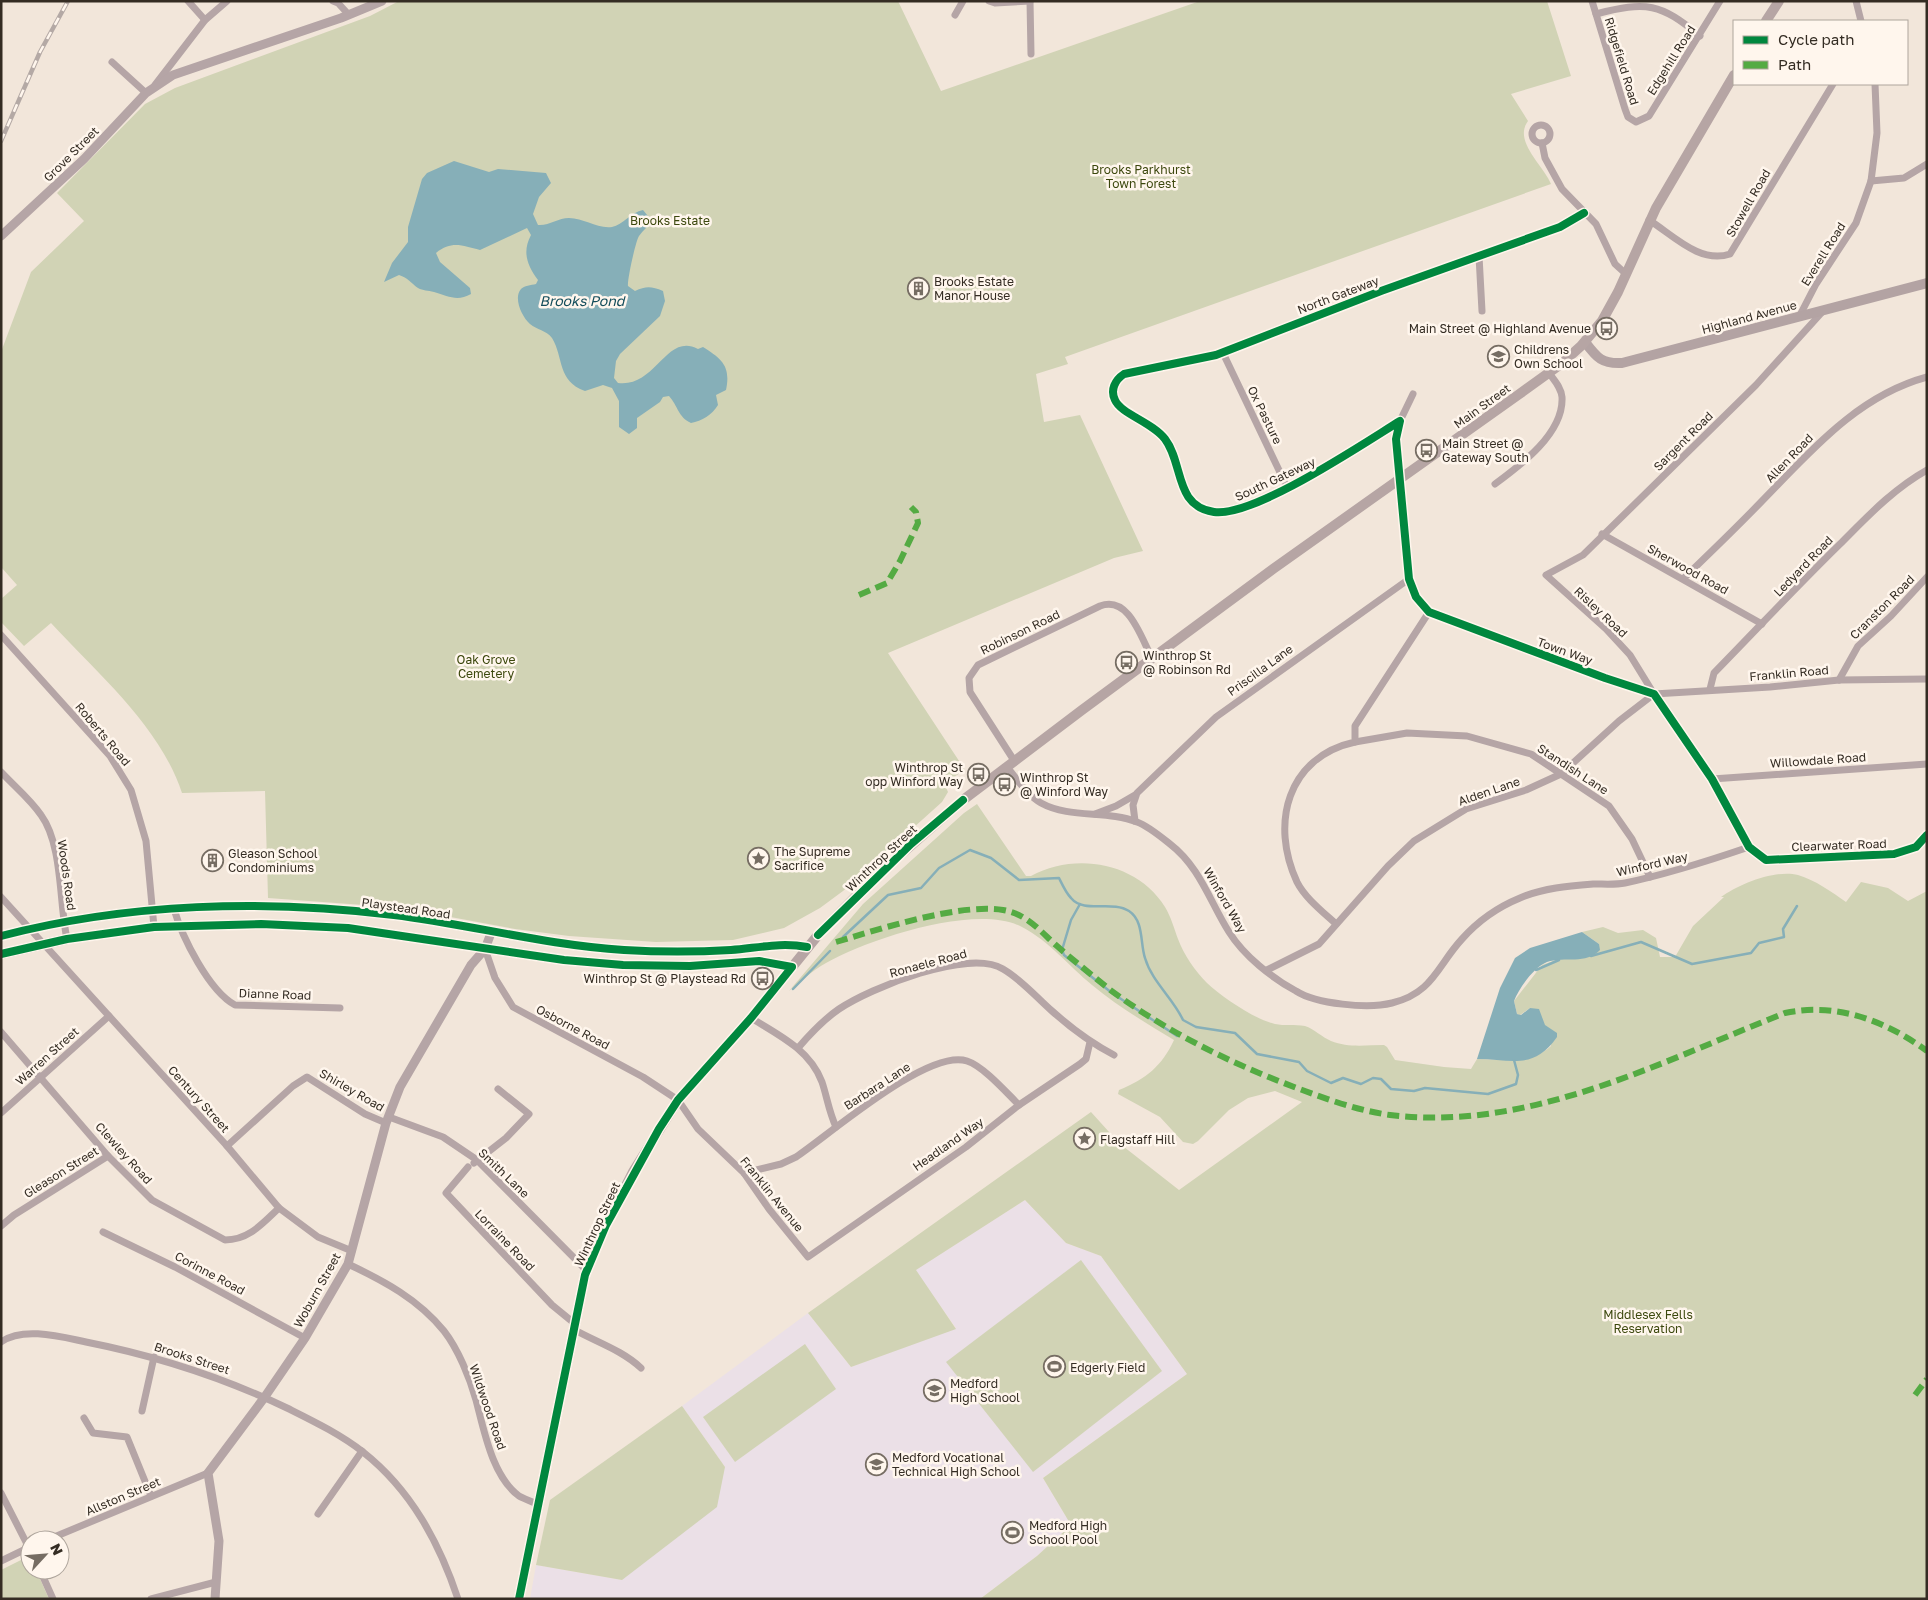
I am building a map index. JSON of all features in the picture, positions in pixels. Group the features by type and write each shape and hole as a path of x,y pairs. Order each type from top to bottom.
{"main road":[{"path":"1767,20 1779,1"},
{"name":"Main Street","path":"1192,631 1273,569 1400,481 1548,373 1584,342 1608,312 1649,220 1733,77"},
{"name":"Highland Avenue","path":"1584,342 1594,355 1607,364 1622,363 1927,283"},
{"name":"Winthrop Street","path":"518,1599 587,1271 606,1225 633,1172 678,1100 751,1018 808,946 911,844 1011,764 1152,658 1192,631"},
{"name":"Playstead Road","path":"1,936 63,922 152,911 260,906 314,908 396,915 492,933 626,950 718,950 790,943 808,946"},
{"path":"1,954 44,943 154,927 261,924 348,928 564,960 623,965 720,964 759,961 792,967"},
{"path":"718,950 720,964"}],"street":[{"path":"188,1 205,20"},
{"name":"Grove Street","path":"155,86 205,20 227,1"},
{"path":"333,1 338,3 349,15"},
{"name":"Grove Street","path":"1,236 84,159 146,93 155,86 173,75 349,15 382,1"},
{"path":"955,15 963,1"},
{"path":"990,1 1030,1 1031,54"},
{"name":"Ridgefield Road","path":"1592,1 1625,109 1628,117 1636,122"},
{"name":"Edgehill Road","path":"1636,122 1650,116 1720,1"},
{"path":"1856,1 1860,20"},
{"path":"1596,14 1624,7 1649,6 1675,16 1700,36"},
{"path":"112,62 146,93"},
{"name":"Stowell Road","path":"1649,220 1704,256 1718,258 1730,254 1832,85"},
{"name":"Everell Road","path":"1799,318 1816,284 1856,223 1871,181 1878,133 1875,85"},
{"path":"1542,143 1545,158 1562,188 1600,230 1615,264 1626,274"},
{"path":"1871,181 1904,178 1927,164"},
{"name":"North Gateway","path":"1115,401 1114,385 1124,374 1198,360 1223,353 1332,309 1560,227 1584,213"},
{"path":"1479,256 1482,311"},
{"name":"Sargent Road","path":"1546,575 1583,555 1602,534 1756,385 1824,310"},
{"name":"Ox Pasture","path":"1223,353 1287,487"},
{"path":"1495,484 1524,463 1546,438 1558,418 1562,396 1559,386 1548,373"},
{"name":"Allen Road","path":"1684,578 1826,436 1853,413 1885,393 1927,377"},
{"path":"1336,924 1298,884 1284,848 1284,811 1298,779 1318,757 1355,742 1355,726 1428,612 1416,597 1409,579 1396,439 1400,421 1413,394"},
{"name":"South Gateway","path":"1115,401 1126,412 1149,423 1165,439 1174,454 1183,491 1200,508 1214,512 1235,510 1287,487 1328,466 1400,421"},
{"name":"Ledyard Road","path":"1710,689 1714,673 1881,503 1909,480 1927,470"},
{"name":"Sherwood Road","path":"1602,534 1684,578 1762,624"},
{"name":"Risley Road","path":"1546,575 1606,629 1630,655 1654,694"},
{"name":"Cranston Road","path":"1839,680 1858,646 1891,616 1927,577"},
{"name":"Priscilla Lane","path":"1092,814 1116,806 1137,793 1216,716 1409,579"},
{"name":"Robinson Road","path":"1011,764 970,692 969,678 978,666 1100,606 1111,603 1118,605 1127,613 1152,658"},
{"name":"Town Way","path":"1428,612 1605,678 1654,694"},
{"name":"Roberts Road","path":"1,635 98,742 132,790 146,842 154,927"},
{"name":"Franklin Road","path":"1654,694 1710,689 1770,687 1839,680 1927,679"},
{"path":"1654,694 1712,780 1749,846"},
{"name":"Alden Lane","path":"1267,970 1319,944 1388,866 1414,841 1438,824 1466,809 1526,790 1562,774 1619,721 1654,694"},
{"name":"Standish Lane","path":"1355,742 1407,733 1467,736 1531,754 1609,806 1632,839 1650,877"},
{"name":"Winford Way","path":"1011,764 1026,790 1041,803 1061,810 1136,821 1170,843 1186,858 1200,878 1230,934 1246,952 1297,992 1326,1001 1364,1005 1391,1004 1412,996 1433,981 1461,940 1478,922 1520,897 1569,886 1622,884 1687,868 1749,846"},
{"name":"Willowdale Road","path":"1712,780 1927,764"},
{"name":"Woods Road","path":"1,772 41,815 49,830 55,852 63,922 67,939"},
{"path":"1136,821 1132,805 1137,793"},
{"name":"Clearwater Road","path":"1749,846 1766,860 1894,854 1916,847 1927,835"},
{"name":"Century Street","path":"1,897 227,1146 279,1208 318,1237 352,1251"},
{"name":"Dianne Road","path":"174,909 179,926 218,992 225,1000 235,1005 340,1008"},
{"name":"Woburn Street","path":"208,1473 264,1398 305,1338 348,1264 388,1120 400,1087 471,965 485,948 492,933"},
{"name":"Osborne Road","path":"485,948 495,978 513,1007 643,1077 678,1100"},
{"name":"Ronaele Road","path":"798,1048 830,1016 856,998 914,976 946,967 978,962 1002,968 1090,1042 1114,1054"},
{"name":"Warren Street","path":"1,1113 40,1075 108,1016"},
{"path":"751,1018 798,1048 818,1073 836,1127"},
{"name":"Clewley Road","path":"1,1032 108,1156 152,1200 226,1240 240,1240 254,1231 279,1208"},
{"name":"Headland Way","path":"808,1257 966,1147 1019,1104 1086,1058 1090,1042"},
{"name":"Barbara Lane","path":"744,1173 788,1161 922,1070 950,1060 966,1060 985,1073 1019,1104"},
{"name":"Shirley Road","path":"227,1146 293,1086 307,1077 365,1114 388,1120"},
{"name":"Lorraine Road","path":"498,1089 530,1112 506,1138 469,1167 446,1193 574,1326"},
{"name":"Franklin Avenue","path":"678,1100 698,1129 744,1173 769,1209 808,1257"},
{"name":"Smith Lane","path":"388,1120 443,1137 477,1160 587,1271"},
{"name":"Gleason Street","path":"1,1226 29,1205 108,1156"},
{"name":"Corinne Road","path":"103,1232 184,1272 305,1338"},
{"name":"Wildwood Road","path":"348,1264 387,1283 419,1305 445,1332 462,1363 475,1398 486,1442 498,1470 519,1495 537,1504"},
{"path":"574,1326 594,1341 626,1355 641,1368"},
{"name":"Brooks Street","path":"1,1342 21,1334 45,1335 74,1339 154,1357 227,1380 335,1434 362,1452 385,1472 429,1528 458,1599"},
{"path":"142,1412 154,1357"},
{"path":"84,1418 93,1433 128,1437 151,1496"},
{"path":"318,1514 362,1452"},
{"path":"208,1473 219,1541 215,1599"},
{"name":"Allston Street","path":"70,1530 208,1473"},
{"path":"1,1493 21,1530"},
{"path":"1,1562 20,1553"},
{"path":"44,1580 53,1599"},
{"path":"151,1599 216,1582"}],"shaded area":[{"name":"Medford High School","path":"1025,1200 1066,1243 1101,1256 1187,1374 1043,1478 1071,1525 1037,1556 980,1599 530,1599 536,1565 622,1580 725,1467 682,1406 808,1313 851,1367 956,1328 915,1270"}],"green space":[{"path":"399,1 898,1 941,91 1200,1 1547,1 1571,76 1511,94 1528,121 1524,129 1527,145 1551,184 1065,357 1068,364 1036,374 1044,422 1080,415 1143,551 1114,558 888,653 965,770 944,783 948,792 942,802 843,891 820,908 784,928 733,940 656,942 569,936 377,906 268,898 265,791 182,793 159,745 143,723 107,681 51,623 24,646 1,622 1,599 17,585 1,567 1,352 31,272 84,221 57,193 145,104 175,88 370,16"},
{"name":"Middlesex Fells Reservation","path":"977,804 1026,876 1067,864 1085,863 1122,871 1138,880 1153,892 1165,907 1183,951 1198,973 1221,995 1248,1013 1275,1024 1305,1026 1328,1039 1344,1045 1384,1045 1395,1060 1444,1067 1471,1069 1477,1059 1525,1059 1551,1046 1544,1025 1538,1017 1530,1008 1520,1015 1517,1014 1514,1001 1542,965 1599,944 1582,932 1603,927 1618,933 1643,930 1656,938 1660,957 1675,957 1693,926 1724,897 1721,897 1747,883 1769,876 1789,874 1804,877 1829,890 1846,902 1861,882 1888,888 1908,901 1927,891 1927,1599 980,1599 1037,1556 1071,1525 1043,1478 1187,1374 1101,1256 1066,1243 1025,1200 916,1270 956,1329 851,1367 808,1313 1091,1112 1119,1143 1179,1190 1302,1102 1275,1091 1248,1098 1229,1110 1198,1141 1193,1144 1183,1142 1160,1117 1118,1094 1119,1090 1152,1071 1164,1057 1174,1040 1102,993 1041,939 1022,927 1002,921 978,919 951,922 895,935 868,944 826,963 789,991 863,904 964,813"},
{"name":"Edgerly Field","path":"1081,1260 1162,1371 1033,1472 946,1362"},
{"path":"805,1344 836,1389 735,1462 703,1417"},
{"path":"682,1406 725,1467 717,1507 622,1580 536,1565 550,1500"},
{"path":"20,1560 20,1580 40,1580 49,1599 1,1599 1,1570"}],"water":[{"name":"Brooks Pond","path":"454,161 489,172 498,169 546,173 551,183 539,197 533,214 538,225 561,219 575,218 601,226 612,227 643,210 652,221 638,239 630,269 628,286 635,291 649,287 663,291 665,301 660,316 620,354 616,361 614,378 618,383 631,382 652,370 677,348 687,346 698,349 703,347 724,364 727,375 726,390 716,395 718,405 713,412 699,421 691,423 681,414 669,396 663,397 660,402 637,418 637,428 629,434 619,427 619,401 612,388 603,385 585,391 576,387 565,375 552,338 547,333 530,324 524,317 518,302 521,289 536,284 538,280 527,258 528,241 531,235 527,228 480,250 452,245 436,253 440,262 470,288 471,294 461,298 452,298 432,291 422,290 399,275 384,282 392,263 408,242 408,227 422,179 427,173"},
{"path":"1582,932 1599,944 1600,950 1594,955 1582,959 1547,962 1537,968 1519,990 1514,1001 1517,1014 1521,1015 1530,1008 1539,1009 1545,1025 1557,1033 1557,1037 1548,1048 1539,1055 1521,1061 1477,1059 1500,988 1515,958 1530,948"}],"waterway":[{"path":"843,937 888,895 921,888 939,868 970,850 991,858 1019,880 1059,878 1067,894 1077,903 1122,908 1129,911 1137,920 1148,967 1183,1020 1196,1027 1235,1033 1257,1054 1299,1062 1307,1071 1331,1083 1343,1078 1361,1084 1373,1078 1381,1079 1391,1089 1414,1091 1425,1088 1488,1094 1516,1084 1518,1075 1514,1060"},
{"path":"1080,904 1071,920 1062,950 1064,955 1112,993 1177,1036"},
{"path":"1591,956 1641,942 1692,964 1751,953 1759,943 1784,937 1783,929 1797,906"},
{"path":"793,989 830,951"},
{"path":"1536,970 1559,960"}],"railway":[{"path":"1,141 40,52 68,1"}],"marked path":[{"path":"859,595 887,583 918,523 916,512 911,507"},
{"path":"836,942 920,918 965,910 985,909 1012,912 1033,924 1063,952 1109,989 1155,1020 1203,1047 1254,1071 1315,1095 1368,1111 1390,1115 1442,1118 1493,1113 1543,1103 1593,1089 1785,1013 1804,1010 1842,1012 1860,1017 1895,1031 1927,1051"},
{"path":"1915,1395 1927,1379"}],"cycle path":[{"path":"1584,213 1560,227 1381,291 1216,355 1124,374 1114,386 1115,400 1124,410 1153,428 1165,439 1171,449 1186,493 1192,502 1201,508 1214,512 1232,511 1280,492 1336,461 1400,421 1396,439 1409,579 1416,597 1429,612 1605,678 1654,694 1712,779 1749,847 1766,860 1894,854 1916,847 1927,835"},
{"path":"818,935 911,844 963,800"},
{"path":"1,936 49,925 98,917 197,907 246,906 296,907 394,915 566,944 624,950 731,950 778,945 807,947"},
{"path":"1,954 67,939 154,927 261,924 348,928 564,960 623,965 690,966 759,961 792,967 751,1018 678,1100 659,1129 606,1225 585,1275 519,1599"}],"place":[{"name":"Brooks Estate Manor House","path":"918,288"},
{"name":"Main Street @ Highland Avenue","path":"1607,328"},
{"name":"Childrens Own School","path":"1498,356"},
{"name":"Main Street @ Gateway South","path":"1426,450"},
{"name":"Winthrop St @ Robinson Rd","path":"1127,662"},
{"name":"Winthrop St opp Winford Way","path":"979,774"},
{"name":"Winthrop St @ Winford Way","path":"1004,784"},
{"name":"The Supreme Sacrifice","path":"758,858"},
{"name":"Gleason School Condominiums","path":"212,860"},
{"name":"Winthrop St @ Playstead Rd","path":"762,978"},
{"name":"Flagstaff Hill","path":"1084,1139"},
{"name":"Edgerly Field","path":"1054,1367"},
{"name":"Medford High School","path":"934,1390"},
{"name":"Medford Vocational Technical High School","path":"876,1464"},
{"name":"Medford High School Pool","path":"1013,1532"}],"park label":[{"name":"Brooks Parkhurst Town Forest","path":"1141,176"},
{"name":"Brooks Estate","path":"670,220"},
{"name":"Oak Grove Cemetery","path":"486,666"}]}
